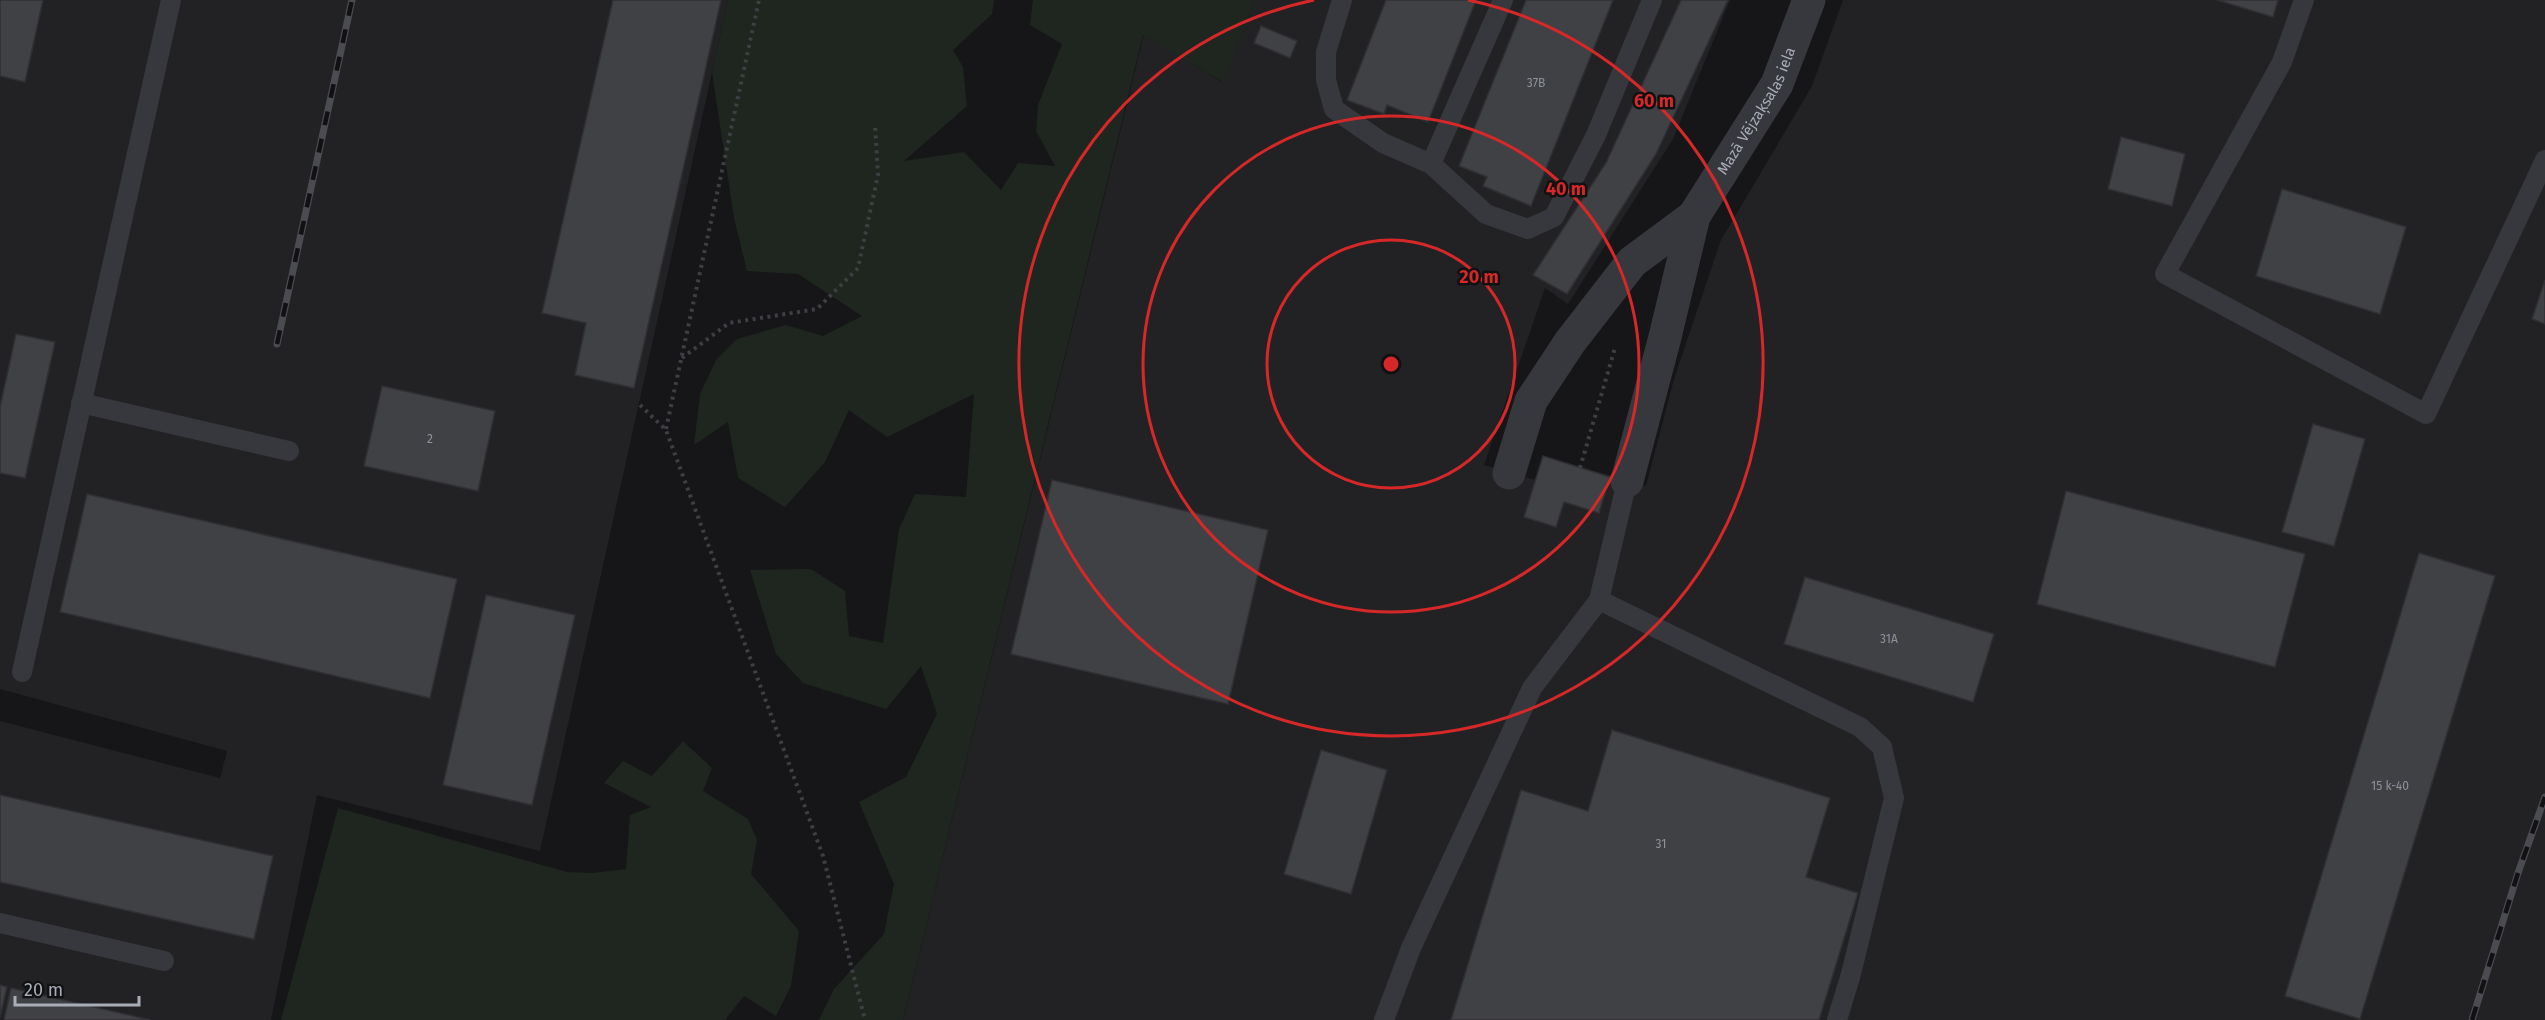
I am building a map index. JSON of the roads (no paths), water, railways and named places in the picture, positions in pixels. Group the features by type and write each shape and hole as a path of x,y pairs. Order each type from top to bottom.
{"street":[{"name":"Mazā Vējzaķsalas iela","path":"1694,216 1777,84 1809,0"},
{"path":"1509,473 1531,401 1570,342 1632,262 1694,216"},
{"path":"1627,481 1694,216"}],"lane":[{"path":"22,672 171,0"},
{"path":"1342,0 1326,52 1326,80 1334,109 1383,143 1431,164 1486,214 1528,228 1554,217 1596,135 1652,0"},
{"path":"1431,164 1503,0"},
{"path":"2304,0 2282,62 2165,273 2426,414 2545,160"},
{"path":"81,403 289,451"},
{"path":"1384,1020 1411,948 1532,688 1599,600 1627,481"},
{"path":"1599,600 1860,727 1882,747 1894,798 1838,1020"},
{"path":"0,923 164,961"}],"railway":[{"path":"277,344 352,0"},
{"path":"2472,1020 2518,873 2545,797"}]}
